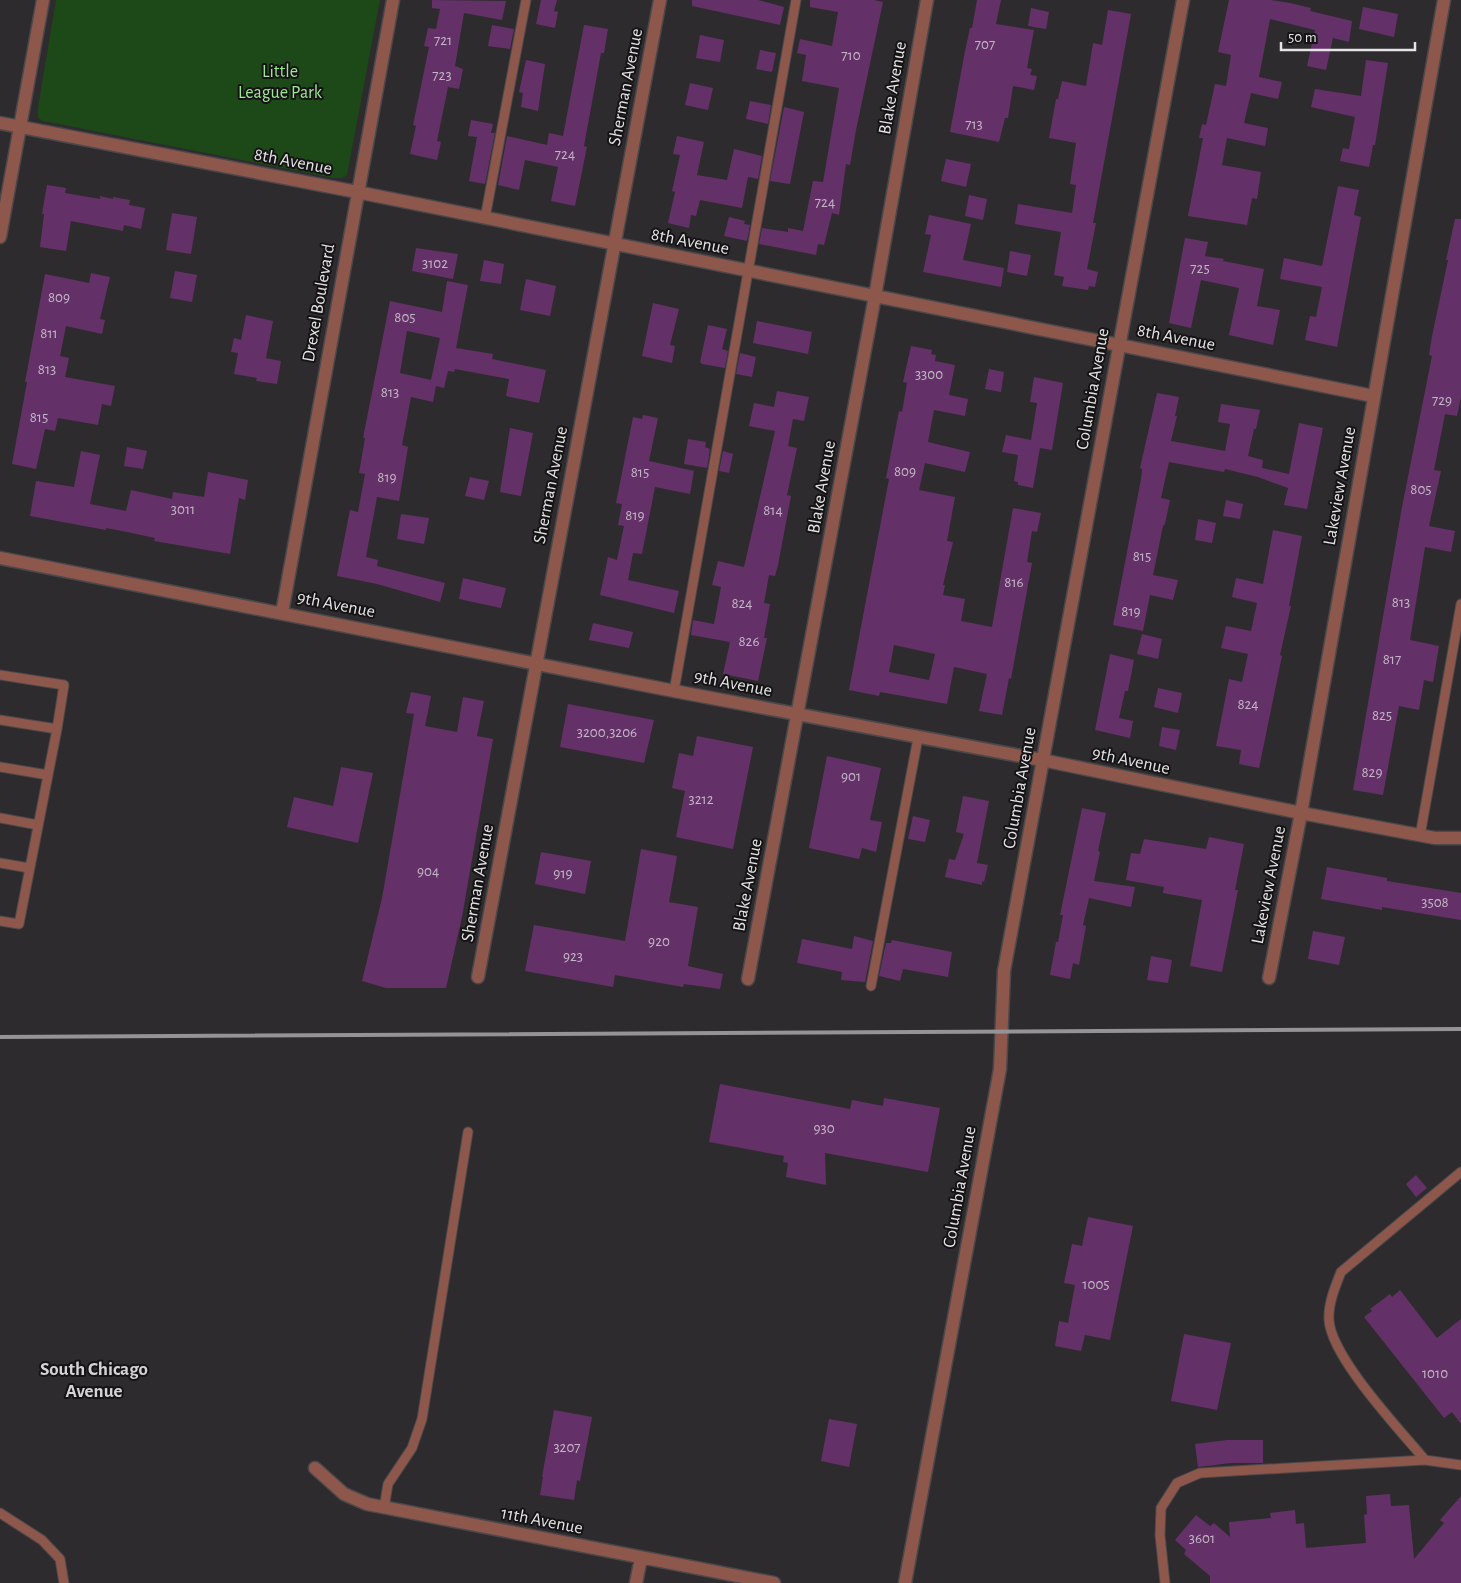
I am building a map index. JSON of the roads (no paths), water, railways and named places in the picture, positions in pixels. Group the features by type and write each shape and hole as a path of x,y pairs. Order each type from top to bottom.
{"street":[{"path":"0,237 43,0"},
{"name":"Drexel Boulevard","path":"282,613 393,0"},
{"name":"Sherman Avenue","path":"478,977 660,0"},
{"name":"Blake Avenue","path":"748,979 875,296 927,0"},
{"name":"Columbia Avenue","path":"904,1583 1000,1069 1004,971 1183,0"},
{"name":"Lakeview Avenue","path":"1269,978 1444,0"},
{"name":"8th Avenue","path":"0,123 357,192 1373,396"},
{"name":"9th Avenue","path":"0,558 536,662 674,691 1042,760 1420,836 1461,838"},
{"name":"11th Avenue","path":"315,1468 344,1494 367,1504 774,1583"},
{"path":"636,1583 641,1558"}],"lane":[{"path":"485,218 526,0"},
{"path":"674,691 796,0"},
{"path":"1420,836 1461,604"},
{"path":"0,675 64,685 19,924 0,920"},
{"path":"0,720 57,729"},
{"path":"871,986 918,738"},
{"path":"0,767 48,775"},
{"path":"0,818 38,825"},
{"path":"0,863 30,868"},
{"path":"384,1508 388,1484 412,1448 422,1418 468,1132"},
{"path":"1425,1460 1351,1370 1335,1343 1329,1321 1332,1296 1340,1272 1461,1172"},
{"path":"1165,1583 1160,1535 1162,1508 1177,1483 1200,1473 1425,1460 1461,1465"},
{"path":"0,1513 42,1540 60,1559 64,1583"}],"railway":[{"path":"0,1037 1461,1029"}],"district":[{"name":"South Chicago Avenue","path":"94,1380"}],"park label":[{"name":"Little League Park","path":"280,82"}]}
